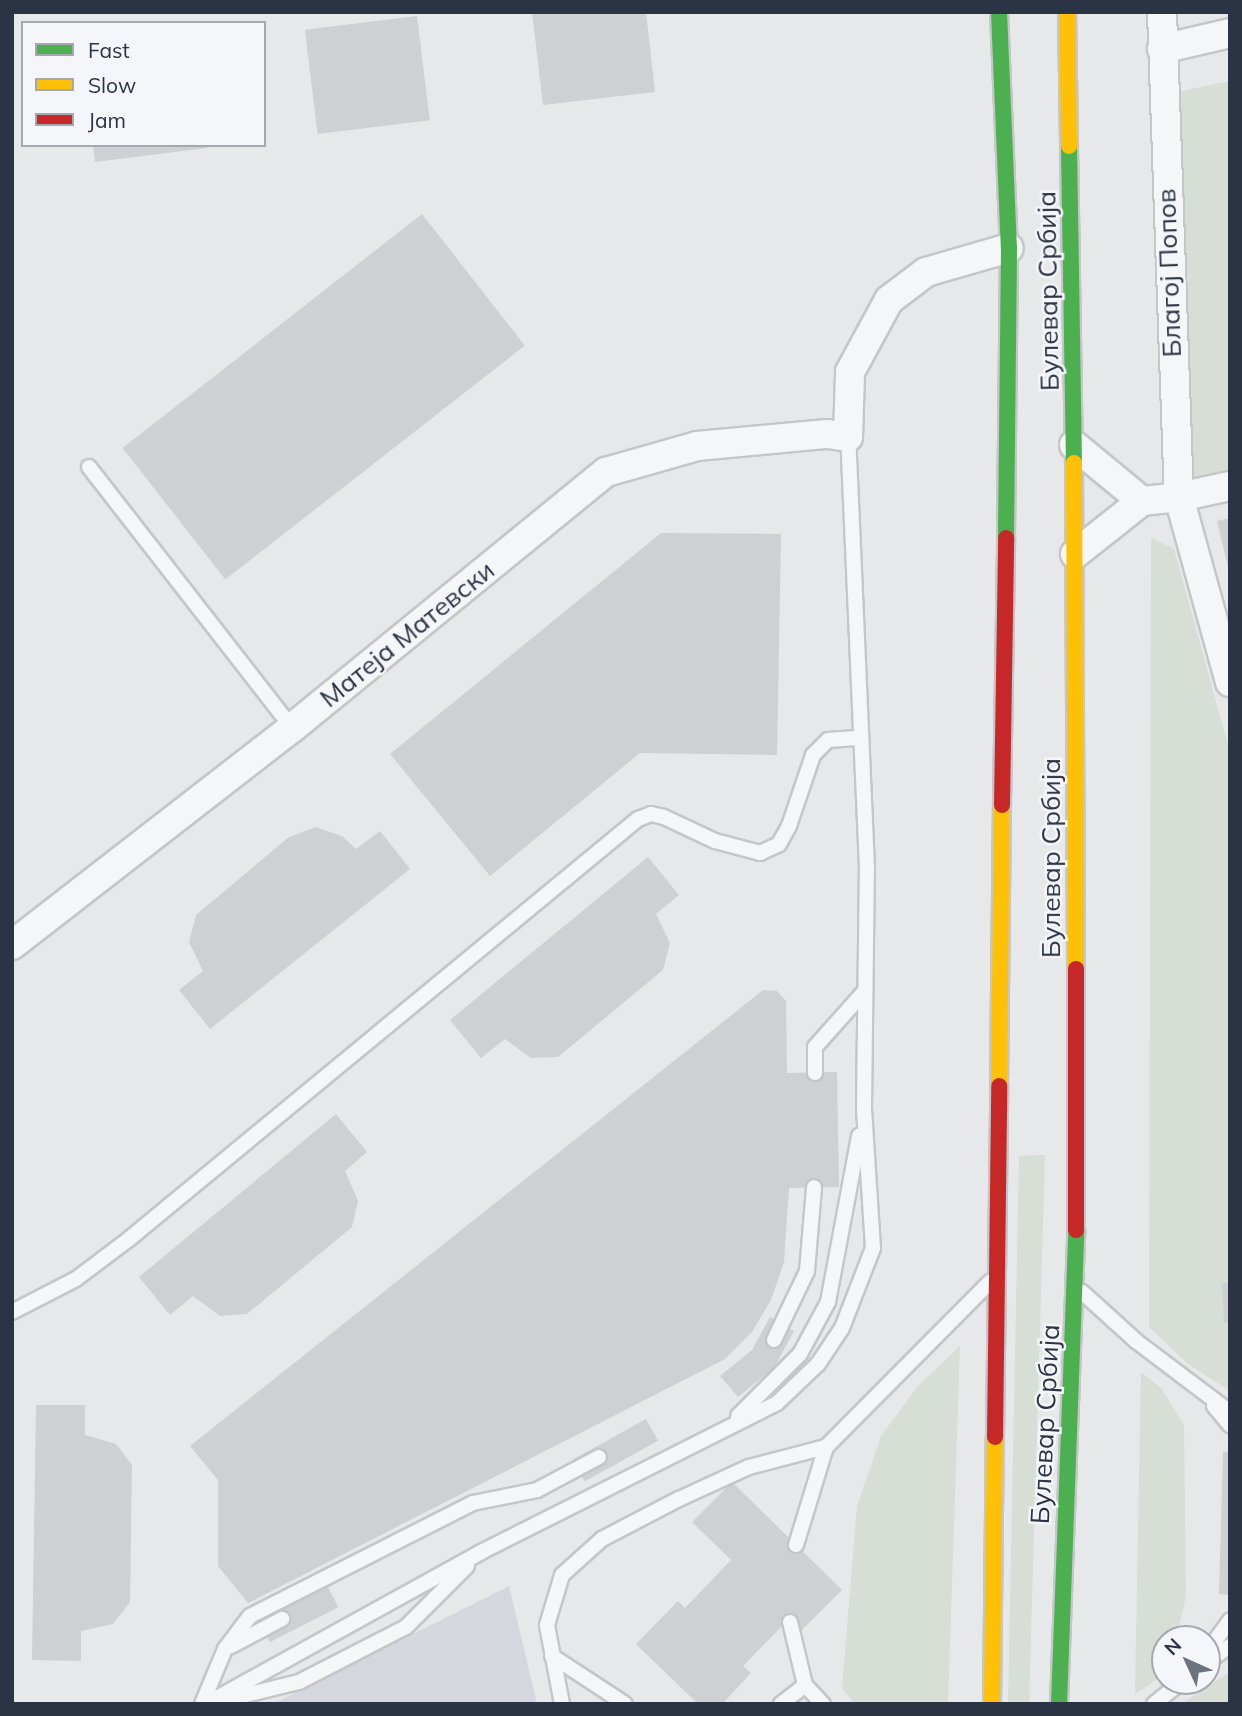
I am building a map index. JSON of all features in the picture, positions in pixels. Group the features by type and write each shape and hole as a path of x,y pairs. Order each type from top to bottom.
{"street":[{"name":"Булевар Србија","path":"992,1704 1009,248 999,12"},
{"name":"Булевар Србија","path":"1059,1704 1076,1286 1076,554 1067,12"},
{"name":"Благој Попов","path":"1162,12 1180,497 1230,682"},
{"path":"1162,49 1230,33"},
{"path":"848,436 850,372 889,300 926,272 1009,248"},
{"name":"Матеја Матевски","path":"12,945 292,728 606,472 697,446 827,434 848,436"},
{"path":"1074,444 1142,500"},
{"path":"1076,554 1142,500 1180,497 1230,486"}],"lane":[{"path":"204,1704 481,1552 777,1403 818,1364 860,1289 873,1248 864,1107 867,868 848,436"},
{"path":"89,467 292,728"},
{"path":"12,1312 76,1279 129,1239 638,820 651,814 664,817 715,841 760,853 779,844 784,835 813,755 828,740 860,738"},
{"path":"815,1073 815,1047 864,992"},
{"path":"730,1425 800,1354 828,1302 864,1107"},
{"path":"774,1340 807,1271 814,1187"},
{"path":"796,1545 826,1447 998,1274"},
{"path":"1076,1286 1136,1341 1230,1412"},
{"path":"1202,1391 1230,1425"},
{"path":"562,1704 547,1625 551,1600 562,1575 602,1539 750,1467 826,1447"},
{"path":"204,1704 225,1649 250,1616 473,1503 537,1490 600,1457"},
{"path":"211,1704 299,1682 406,1627 481,1552"},
{"path":"225,1649 282,1619"},
{"path":"790,1622 805,1685 823,1704"},
{"path":"552,1656 625,1704"},
{"path":"781,1704 805,1685"}],"shaded area":[{"path":"1230,81 1230,485 1179,497 1162,95"},
{"path":"1151,538 1174,549 1230,752 1230,1391 1188,1364 1149,1327"},
{"path":"1045,1155 1029,1704 1008,1704 1019,1156"},
{"path":"960,1346 948,1704 855,1704 842,1688 857,1506 881,1436 918,1386"},
{"path":"1141,1372 1161,1388 1184,1425 1186,1596 1179,1625 1151,1625 1151,1683 1135,1694"},
{"path":"509,1586 537,1704 273,1704"},
{"path":"1230,1673 1230,1704 1181,1704 1195,1695 1221,1695 1221,1678"}],"building":[{"path":"532,12 646,12 655,92 543,105"},
{"path":"417,16 430,120 318,134 305,30"},
{"path":"93,147 207,148 95,162"},
{"path":"422,214 525,346 225,580 123,448"},
{"path":"1230,518 1230,571 1229,571 1217,521"},
{"path":"661,533 781,534 777,755 640,753 490,876 390,754"},
{"path":"316,827 342,836 356,849 380,831 410,869 210,1029 179,990 203,971 189,942 196,915 289,837"},
{"path":"648,857 679,895 656,914 670,943 663,970 558,1057 531,1058 505,1039 481,1058 450,1020"},
{"path":"763,990 777,991 786,1001 787,1073 837,1072 839,1187 789,1188 784,1262 771,1300 752,1332 725,1359 248,1603 218,1566 218,1480 190,1446"},
{"path":"336,1114 367,1152 345,1171 358,1201 352,1227 247,1314 220,1316 193,1296 170,1315 139,1277"},
{"path":"1222,1283 1230,1283 1230,1323 1224,1323"},
{"path":"770,1317 794,1331 774,1368 738,1397 720,1376 752,1350"},
{"path":"36,1405 85,1405 85,1435 116,1444 132,1465 130,1602 113,1624 81,1631 81,1661 32,1660"},
{"path":"646,1419 658,1441 585,1482 573,1460"},
{"path":"1223,1452 1230,1452 1230,1595 1219,1594"},
{"path":"732,1482 842,1590 800,1632 788,1620 743,1666 751,1673 722,1704 698,1704 636,1644 678,1601 685,1608 731,1560 692,1522"},
{"path":"327,1585 338,1607 270,1642 258,1620"}],"traffic: fast":[{"path":"999,12 1009,248 1006,538"},
{"path":"1069,146 1074,463"},
{"path":"1059,1704 1076,1230"}],"traffic: slow":[{"path":"1067,12 1069,146"},
{"path":"1074,463 1076,969"},
{"path":"999,1086 1002,805"},
{"path":"992,1704 995,1437"}],"traffic: jam":[{"path":"1002,805 1006,538"},
{"path":"1076,969 1076,1230"},
{"path":"995,1437 999,1086"}]}
